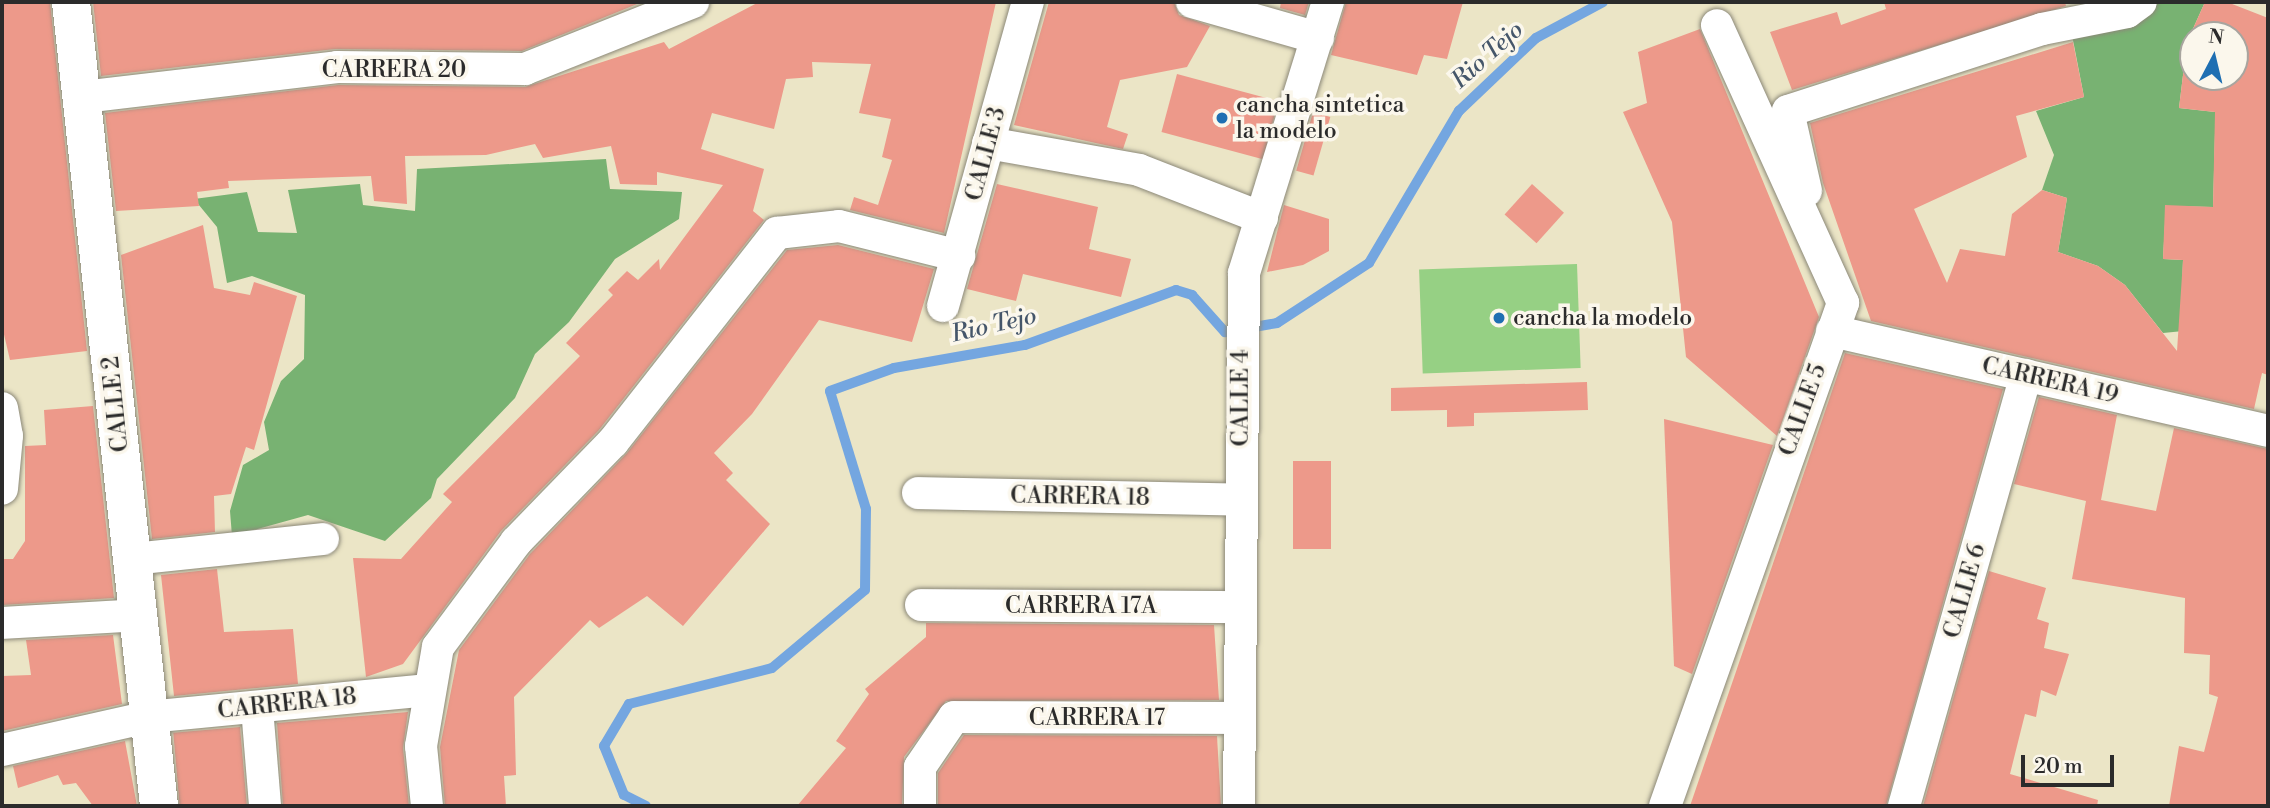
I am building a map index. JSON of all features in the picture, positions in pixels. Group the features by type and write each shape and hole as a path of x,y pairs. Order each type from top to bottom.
{"street":[{"name":"CALLE 2","path":"71,2 159,806"},
{"name":"CARRERA 20","path":"83,97 337,67 525,69 692,2"},
{"name":"CALLE 3","path":"943,306 1028,2"},
{"path":"1192,2 1318,38"},
{"name":"CALLE 4","path":"1239,806 1242,500 1239,385 1244,273 1328,2"},
{"path":"1806,216 1787,111 2042,29 2127,12 2141,2"},
{"name":"CALLE 5","path":"1665,806 1843,303 1806,216 1717,25"},
{"path":"988,143 1139,170 1262,218"},
{"path":"427,806 421,746 426,690 438,647 472,596 613,442 777,233 839,226 959,256"},
{"name":"CARRERA 19","path":"1832,331 2268,431"},
{"name":"CALLE 6","path":"1904,806 2026,375"},
{"path":"2,408 2,489"},
{"name":"CARRERA 18","path":"918,494 1242,500"},
{"path":"133,559 323,539"},
{"name":"CARRERA 17A","path":"922,605 1240,607"},
{"path":"2,623 139,615"},
{"name":"CARRERA 18","path":"2,750 148,717 426,690"},
{"path":"257,708 265,806"},
{"name":"CARRERA 17","path":"920,806 920,767 954,718 1239,718"}],"green space":[{"path":"2159,2 2205,2 2196,21 2179,21 2179,108 2215,112 2213,207 2166,206 2163,259 2183,260 2182,288 2268,297 2268,333 2224,327 2163,333 2125,285 2098,266 2058,252 2067,198 2042,190 2054,155 2036,111 2084,97 2072,35 2134,21"},
{"path":"606,159 610,189 682,192 679,219 615,259 569,322 535,354 515,398 437,479 431,498 385,541 308,515 232,536 230,511 243,465 269,450 264,422 281,381 304,359 305,295 252,276 227,283 217,227 194,199 247,192 258,232 297,233 288,190 360,184 363,205 415,211 417,169"},
{"name":"cancha la modelo","path":"1577,264 1581,368 1423,373 1419,270"}],"building":[{"path":"2,2 50,2 87,351 10,360 2,326"},
{"path":"93,2 642,2 522,51 335,49 101,76"},
{"path":"759,2 996,2 944,233 850,210 854,197 878,205 892,160 882,157 891,119 859,113 871,64 812,62 813,77 786,79 774,129 712,113 701,149 764,169 753,211 764,220 599,430 501,531 403,664 366,677 353,558 401,559 452,502 443,494 580,356 566,343 613,295 608,290 627,271 638,280 659,259 660,270 723,185 657,172 657,185 620,184 611,146 543,158 535,144 486,155 405,156 407,204 374,201 371,176 228,181 229,188 197,192 199,206 116,211 105,113 338,85 525,87 664,42 669,49"},
{"path":"1049,2 1174,2 1179,15 1210,26 1187,67 1120,80 1107,127 1128,134 1123,149 1014,125"},
{"path":"1281,2 1309,2 1305,15 1280,8"},
{"path":"1346,2 1463,2 1447,59 1424,55 1417,75 1331,55"},
{"path":"1884,2 2065,2 2066,6 1792,90 1770,32 1837,12 1841,25 1886,9"},
{"path":"2205,2 2227,2 2268,18 2268,375 2262,373 2254,409 1871,321 1823,183 1810,123 2073,42 2084,97 2016,116 2027,157 1914,209 1947,283 1960,249 2005,256 2012,214 2042,190 2067,198 2058,252 2098,266 2125,285 2177,351 2183,260 2163,259 2165,205 2213,207 2215,112 2179,108 2181,91 2249,91 2249,21 2196,21"},
{"path":"1700,29 1819,317 1777,436 1686,357 1672,222 1623,112 1647,103 1638,52"},
{"name":"cancha sintetica la modelo","path":"1177,74 1278,101 1263,159 1161,132"},
{"path":"1313,112 1330,117 1313,176 1296,171"},
{"path":"997,184 1098,207 1089,249 1131,259 1121,297 1023,274 1016,301 967,289"},
{"path":"1532,184 1564,213 1537,243 1505,214"},
{"path":"1284,205 1329,219 1329,251 1303,265 1267,272"},
{"path":"203,225 214,288 250,295 254,282 297,296 254,450 246,447 231,494 214,496 215,532 152,539 121,255"},
{"path":"838,245 934,269 912,342 819,320 752,414 714,453 733,473 726,480 770,524 683,626 647,596 599,628 590,620 514,697 516,775 504,776 506,806 445,806 440,747 459,650 530,554 627,453 787,250"},
{"path":"1845,353 2003,389 1886,806 1690,806"},
{"path":"1587,382 1588,410 1474,413 1474,426 1447,427 1447,410 1391,411 1391,388"},
{"path":"2039,397 2117,415 2101,500 2156,511 2174,428 2268,449 2268,806 2169,806 2179,746 2204,752 2218,697 2209,694 2210,655 2184,653 2185,598 2072,579 2086,501 2014,484"},
{"path":"93,406 114,598 2,605 2,559 13,559 25,541 25,446 46,445 44,410"},
{"path":"1664,419 1773,445 1692,674 1674,666"},
{"path":"1293,461 1331,461 1331,549 1293,549"},
{"path":"217,569 224,632 293,629 298,684 174,696 161,575"},
{"path":"1989,571 2046,588 2037,619 2049,623 2044,648 2069,654 2056,696 2041,690 2036,717 2025,714 2010,774 2098,800 2097,806 1923,806"},
{"path":"926,623 1214,625 1219,700 946,701 904,757 902,806 797,806 846,748 836,741 869,694 865,689 926,637"},
{"path":"113,635 122,704 2,731 2,676 31,675 26,640"},
{"path":"408,712 403,748 409,806 283,806 277,723"},
{"path":"240,727 247,806 180,806 173,733"},
{"path":"964,735 1217,736 1221,806 938,806 938,773"},
{"path":"125,741 137,806 93,806 76,783 63,785 58,775 18,788 13,766"}],"waterway":[{"name":"Rio Tejo","path":"646,806 624,795 604,746 629,704 772,668 865,590 866,509 830,391 894,368 1025,345 1176,290 1192,295 1225,332 1277,323 1369,263 1459,111 1536,38 1603,2"}],"place":[{"name":"cancha sintetica la modelo","path":"1222,118"},
{"name":"cancha la modelo","path":"1499,318"}]}
